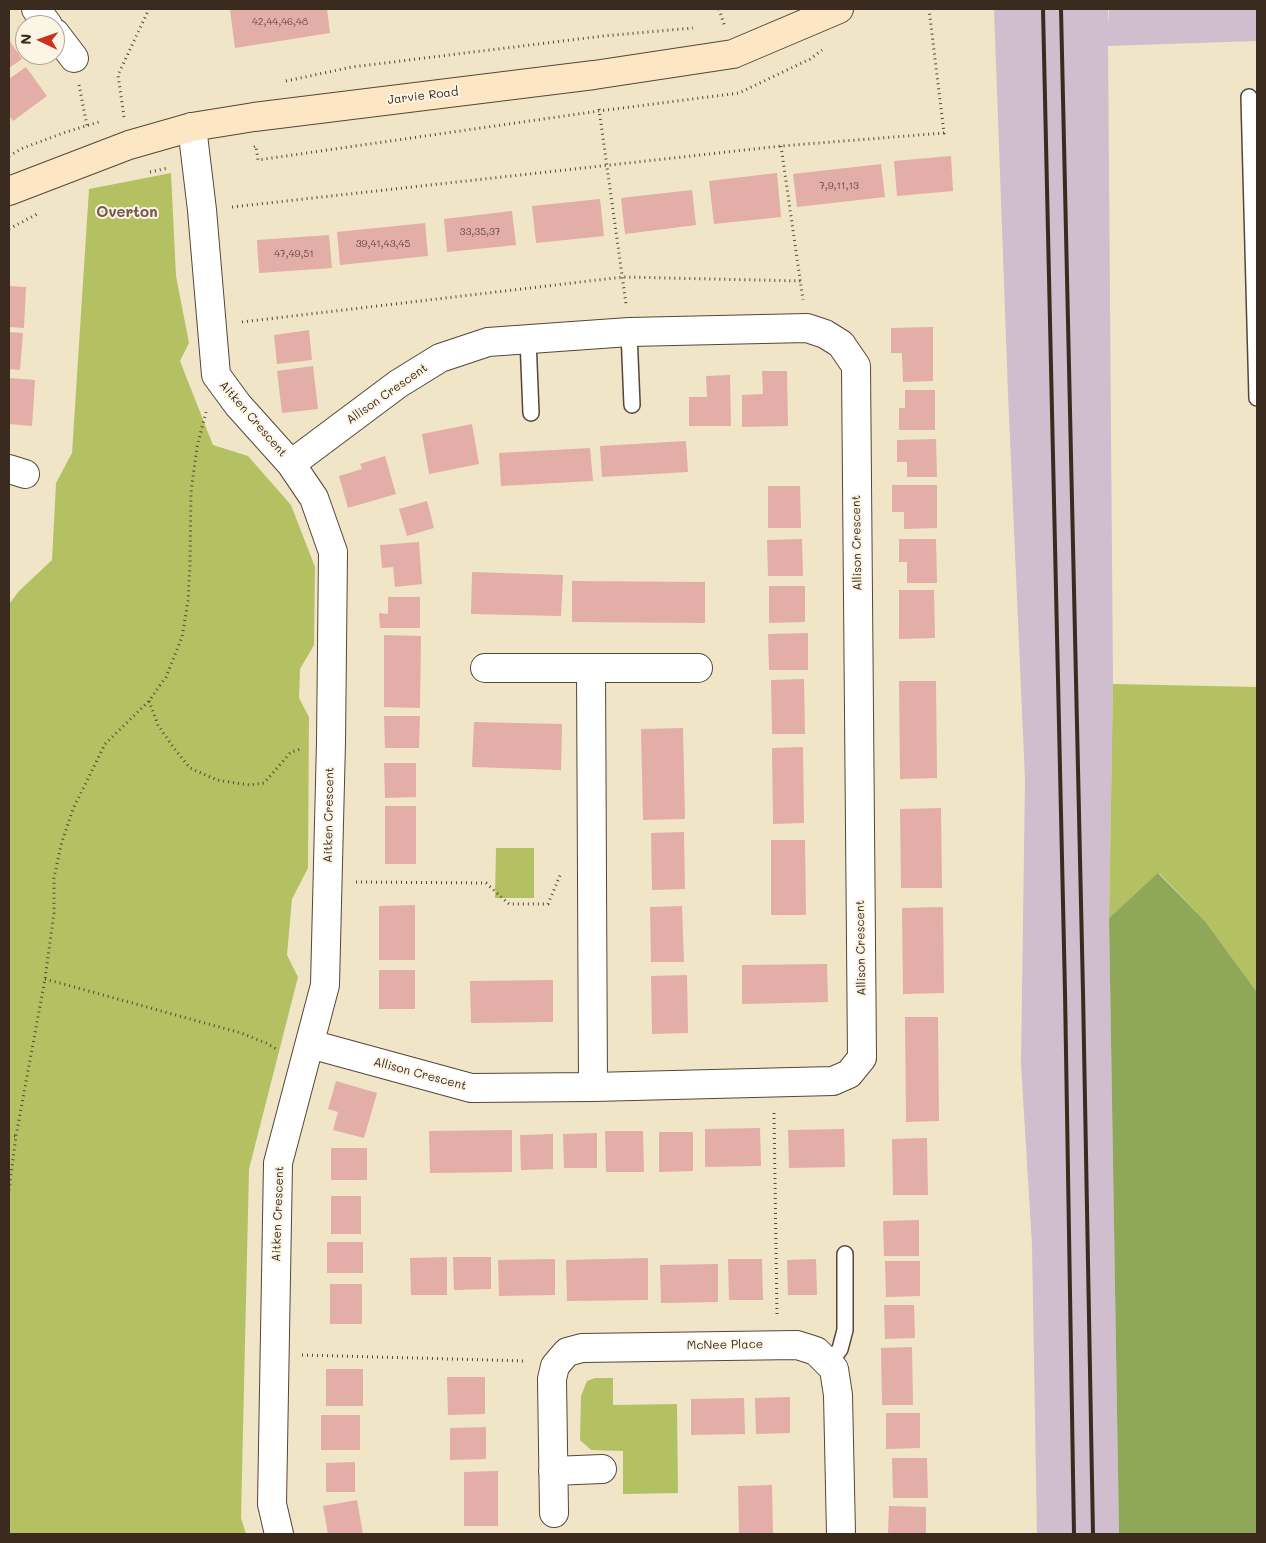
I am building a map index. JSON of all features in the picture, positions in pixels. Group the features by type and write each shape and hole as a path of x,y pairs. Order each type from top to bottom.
{"street":[{"name":"Jarvie Road","path":"9,191 129,145 192,127 254,117 594,75 733,54 839,9"},
{"path":"65,46 74,58"},
{"name":"Aitken Crescent","path":"192,127 202,210 216,375 238,405 292,464 314,498 333,552 331,742 325,984 278,1163 272,1504 279,1534"},
{"name":"Allison Crescent","path":"292,464 398,384 440,358 488,342 629,332 806,328 825,334 841,344 856,366 862,1058 848,1074 833,1082 471,1088 307,1054"},
{"path":"485,668 698,668"},
{"path":"591,668 593,1087"},
{"name":"McNee Place","path":"555,1366 567,1352 582,1348 778,1344 797,1345 816,1351 829,1364"},
{"path":"829,1364 834,1369 838,1395 842,1534"},
{"path":"554,1513 552,1379 555,1366"},
{"path":"553,1471 602,1469"}],"lane":[{"path":"1249,97 1257,398"},
{"path":"629,332 632,405"},
{"path":"528,339 531,413"},
{"path":"829,1364 840,1349 845,1330 845,1254"}],"path":[{"path":"129,145 118,75 149,9"},
{"path":"202,210 781,146 944,133 929,9"},
{"path":"247,148 256,146 258,160 739,92 810,59 824,48"},
{"path":"74,58 93,158"},
{"path":"594,75 629,332"},
{"path":"781,146 806,328"},
{"path":"145,174 196,161"},
{"path":"9,229 43,211"},
{"path":"212,325 623,277 801,281"},
{"path":"9,1190 16,1136 45,979 54,913 54,878 61,845 74,809 105,744 150,702 166,677 182,637 188,601 190,492 198,447 216,375"},
{"path":"150,702 158,725 190,768 217,780 249,785 264,784 291,752 331,742"},
{"path":"328,882 486,883 509,904 548,904 562,869 592,869"},
{"path":"45,979 241,1033 266,1043 307,1054"},
{"path":"774,1083 778,1344"},
{"path":"9,1136 16,1136"},
{"path":"274,1354 535,1362 555,1366"}],"shaded area":[{"path":"994,9 1108,9 1109,25 1109,9 1257,9 1257,41 1108,46 1113,684 1109,918 1119,1534 1037,1534 1032,1245 1021,1064 1025,780"}],"green space":[{"path":"171,173 176,276 189,343 180,361 213,445 248,456 291,505 315,567 314,645 300,669 299,698 309,717 308,868 292,899 287,955 298,977 249,1169 241,1518 246,1534 9,1534 9,604 19,591 52,560 56,483 72,453 89,189"},
{"path":"1113,684 1257,687 1257,992 1205,921 1159,873 1109,918"},
{"path":"496,848 534,848 534,898 495,898"},
{"path":"1158,873 1205,921 1257,992 1257,1534 1119,1534 1109,918"},
{"path":"595,1378 613,1378 613,1405 677,1404 678,1493 623,1494 623,1451 591,1450 580,1440 581,1396 587,1381"}],"building":[{"path":"327,9 330,33 235,48 230,10"},
{"path":"9,40 15,49 15,64 9,68"},
{"path":"26,67 47,96 13,121 9,115 9,79"},
{"path":"951,156 953,191 897,196 894,161"},
{"path":"881,164 885,197 797,207 793,174"},
{"path":"777,173 781,217 714,224 709,181"},
{"path":"692,190 696,225 625,234 621,198"},
{"path":"600,199 604,236 536,243 532,206"},
{"path":"512,211 516,245 447,252 444,219"},
{"path":"425,223 428,256 340,265 337,232"},
{"path":"329,235 332,268 259,273 257,240"},
{"path":"9,286 26,287 24,328 9,327"},
{"path":"933,327 933,381 903,382 902,353 891,353 891,328"},
{"path":"309,330 312,360 277,364 274,335"},
{"path":"9,332 23,333 20,370 9,369"},
{"path":"313,366 318,409 282,413 277,371"},
{"path":"762,371 787,371 788,426 742,427 742,395 763,394"},
{"path":"730,375 731,426 689,426 689,397 707,397 706,376"},
{"path":"9,378 35,380 32,426 9,424"},
{"path":"905,390 935,390 935,430 899,430 899,408 905,408"},
{"path":"472,424 479,464 429,474 422,434"},
{"path":"936,439 937,477 907,477 907,462 897,462 897,440"},
{"path":"686,441 688,472 602,477 600,446"},
{"path":"590,448 593,481 501,486 499,453"},
{"path":"385,456 396,494 348,508 339,476 362,469 360,464"},
{"path":"892,485 937,485 937,528 904,529 904,512 892,512"},
{"path":"768,486 800,486 801,528 768,528"},
{"path":"427,501 434,528 407,536 399,509"},
{"path":"802,539 803,576 768,576 767,540"},
{"path":"899,539 936,539 937,583 907,583 907,562 899,562"},
{"path":"419,542 422,584 395,587 393,567 382,568 380,545"},
{"path":"472,572 563,575 561,616 471,614"},
{"path":"572,581 705,582 705,623 572,622"},
{"path":"769,586 805,586 805,622 769,623"},
{"path":"899,590 934,590 935,638 899,639"},
{"path":"388,597 420,597 420,628 380,628 379,613 388,614"},
{"path":"808,633 808,670 769,670 768,634"},
{"path":"384,635 421,636 420,708 384,707"},
{"path":"804,679 805,734 772,734 771,680"},
{"path":"899,681 936,681 937,778 900,779"},
{"path":"384,716 420,716 419,748 385,748"},
{"path":"474,722 562,724 561,770 472,767"},
{"path":"683,728 685,819 643,820 641,729"},
{"path":"803,747 804,823 773,824 772,748"},
{"path":"384,763 416,763 416,797 385,798"},
{"path":"385,806 416,806 416,864 385,864"},
{"path":"941,808 942,888 901,888 900,809"},
{"path":"684,832 685,889 652,890 651,833"},
{"path":"771,840 805,840 806,915 771,915"},
{"path":"415,905 415,960 379,960 379,906"},
{"path":"682,906 684,962 651,962 650,907"},
{"path":"943,907 944,993 903,994 902,908"},
{"path":"827,964 828,1002 742,1004 742,965"},
{"path":"379,970 415,970 415,1009 379,1009"},
{"path":"687,975 688,1033 652,1034 651,976"},
{"path":"553,980 553,1022 471,1023 470,981"},
{"path":"905,1017 938,1017 939,1121 906,1122"},
{"path":"336,1081 377,1093 364,1138 333,1130 338,1112 328,1109"},
{"path":"760,1128 761,1166 705,1167 705,1129"},
{"path":"844,1129 845,1167 789,1168 788,1130"},
{"path":"512,1130 512,1172 430,1173 429,1131"},
{"path":"605,1131 643,1131 644,1172 606,1172"},
{"path":"659,1132 693,1132 693,1171 659,1172"},
{"path":"597,1133 597,1168 564,1168 563,1134"},
{"path":"553,1134 553,1169 521,1170 520,1135"},
{"path":"927,1138 928,1195 893,1195 892,1139"},
{"path":"331,1148 367,1148 367,1180 331,1180"},
{"path":"331,1196 361,1196 361,1234 331,1234"},
{"path":"919,1220 919,1256 884,1256 883,1221"},
{"path":"327,1242 363,1242 363,1273 327,1273"},
{"path":"447,1257 447,1295 411,1295 410,1258"},
{"path":"453,1257 491,1257 491,1289 454,1290"},
{"path":"648,1258 648,1300 567,1301 566,1260"},
{"path":"555,1259 555,1295 499,1296 498,1260"},
{"path":"728,1259 762,1259 763,1300 729,1300"},
{"path":"816,1259 817,1295 788,1295 787,1260"},
{"path":"885,1261 920,1261 920,1296 886,1297"},
{"path":"718,1264 718,1302 661,1303 660,1265"},
{"path":"330,1284 362,1284 362,1324 330,1324"},
{"path":"884,1305 914,1305 915,1338 885,1339"},
{"path":"912,1347 913,1405 882,1405 881,1348"},
{"path":"326,1369 363,1369 363,1406 326,1406"},
{"path":"447,1377 485,1377 485,1414 448,1415"},
{"path":"790,1397 790,1433 756,1434 755,1398"},
{"path":"744,1398 745,1434 691,1435 691,1399"},
{"path":"886,1413 920,1413 920,1448 886,1449"},
{"path":"321,1415 360,1415 360,1450 321,1450"},
{"path":"486,1427 486,1459 450,1460 450,1428"},
{"path":"892,1458 927,1458 928,1498 893,1498"},
{"path":"355,1462 355,1492 326,1492 326,1463"},
{"path":"498,1471 498,1526 464,1526 464,1472"},
{"path":"772,1485 773,1534 739,1534 738,1486"},
{"path":"357,1500 363,1534 328,1534 323,1506"},
{"path":"889,1506 926,1507 926,1534 888,1534"}],"railway":[{"path":"1043,9 1065,992 1074,1534"},
{"path":"1061,9 1093,1534"}],"district":[{"name":"Overton","path":"127,212"}]}
